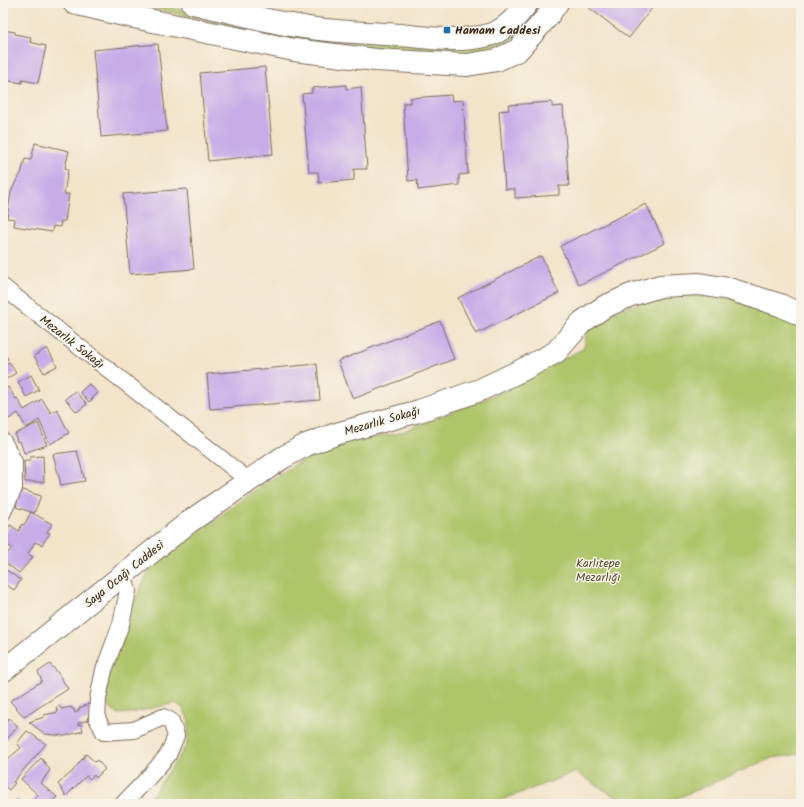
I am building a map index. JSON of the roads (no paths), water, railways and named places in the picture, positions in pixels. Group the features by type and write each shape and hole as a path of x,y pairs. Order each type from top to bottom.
{"street":[{"path":"74,3 124,15 294,50 376,60 466,66 497,60 518,50 548,16 557,3"},
{"path":"193,3 309,28 464,39 486,36 500,30 508,25 518,15 527,3"},
{"name":"Mezarlık Sokağı","path":"3,287 80,349 132,387 249,481 282,458 306,445 336,434 419,411 480,390 556,352 582,322 604,307 631,295 660,286 699,284 729,289 780,305 801,315"},
{"path":"3,441 14,462 14,488 3,512"},
{"name":"Saya Ocağı Caddesi","path":"3,672 189,522 249,481"},
{"path":"123,575 128,591 121,624 104,670 98,699 97,718 104,732 118,732 134,730 163,717 171,721 176,736 168,755 123,804"}],"place":[{"name":"Hamam Caddesi","path":"447,30"}],"park label":[{"name":"Karlıtepe Mezarlığı","path":"598,570"}]}
